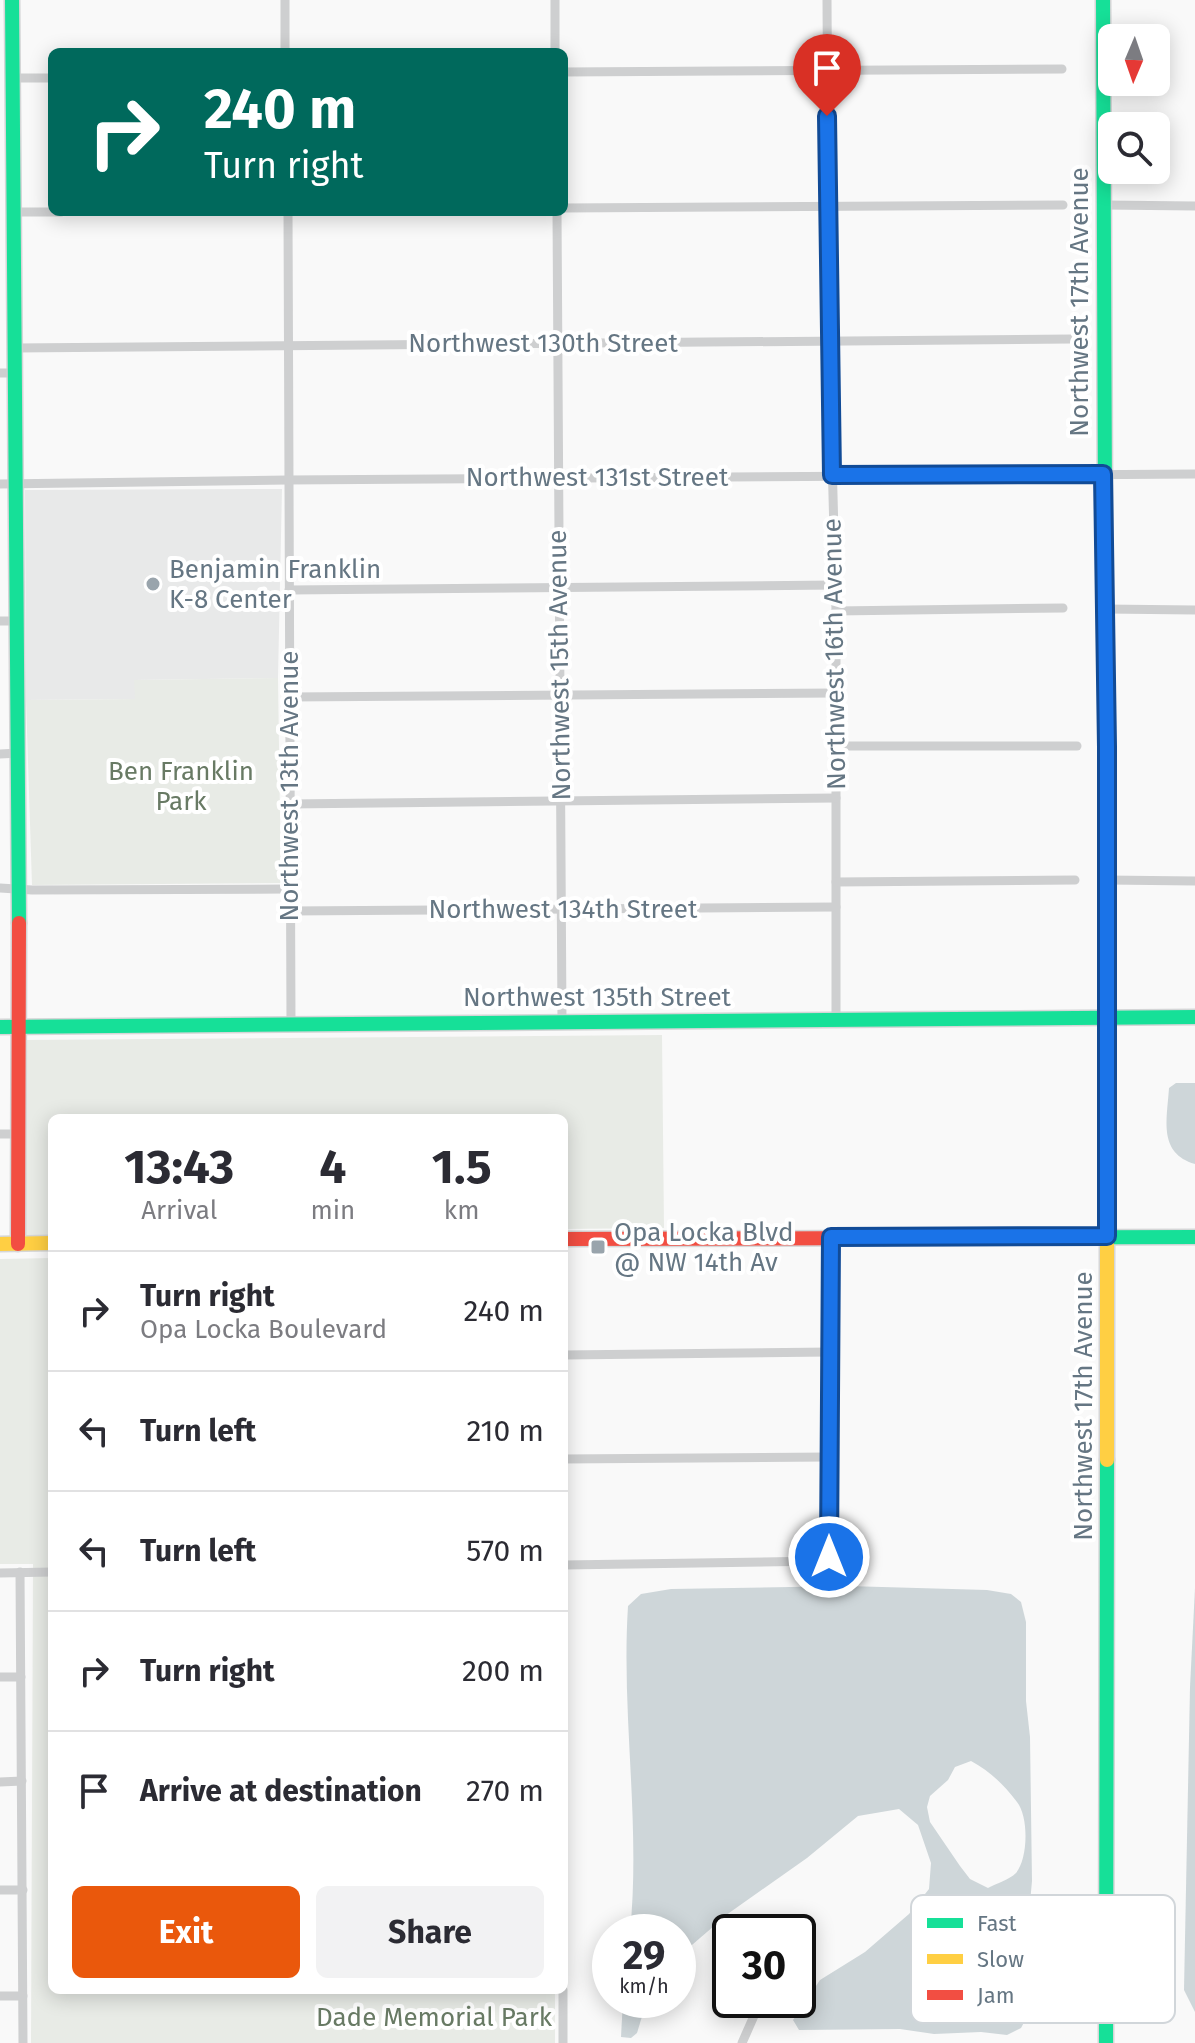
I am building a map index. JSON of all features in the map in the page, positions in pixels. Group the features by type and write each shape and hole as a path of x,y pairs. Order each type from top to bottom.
{"main road":[{"path":"12,0 6,54 13,78 7,160 14,212 8,266 15,348 8,373 8,484 17,621 19,753 18,1244"},
{"name":"Northwest 17th Avenue","path":"1103,0 1107,880 1106,1895"},
{"name":"Northwest 135th Street","path":"0,1027 1195,1017"},
{"path":"568,1239 1195,1237"},
{"path":"0,1244 48,1243"},
{"name":"Northwest 17th Avenue","path":"1106,2023 1106,2043"}],"street":[{"path":"285,0 285,48"},
{"path":"555,0 555,48"},
{"name":"Northwest 16th Avenue","path":"827,0 829,340 836,611 836,1019"},
{"path":"568,72 1062,69"},
{"path":"13,78 48,78"},
{"path":"568,208 1063,205"},
{"path":"1104,205 1195,206"},
{"path":"14,212 48,212"},
{"name":"Northwest 13th Avenue","path":"288,216 291,1024"},
{"name":"Northwest 15th Avenue","path":"557,216 562,1021"},
{"name":"Northwest 130th Street","path":"15,348 1071,339"},
{"name":"Northwest 131st Street","path":"8,484 1195,474"},
{"path":"289,590 835,585"},
{"path":"836,611 1063,608"},
{"path":"1105,609 1195,610"},
{"path":"0,621 17,621"},
{"path":"288,697 836,693"},
{"path":"836,746 1077,746"},
{"path":"0,754 19,753"},
{"path":"289,804 836,798"},
{"path":"836,882 1075,880"},
{"path":"1107,880 1195,881"},
{"path":"0,888 289,889"},
{"name":"Northwest 134th Street","path":"289,911 836,907"},
{"path":"0,1134 19,1134"},
{"path":"568,1565 823,1561 829,1557 831,1237"},
{"path":"568,1355 830,1352"},
{"path":"568,1459 829,1457"},
{"path":"20,1572 23,2043"},
{"path":"0,1573 48,1572"},
{"path":"0,1677 21,1677"},
{"path":"0,1782 22,1781"},
{"path":"0,1890 23,1890"},
{"path":"563,1994 563,2043"},
{"path":"0,1996 23,1996"},
{"path":"742,2043 753,2018"}],"shaded area":[{"name":"Benjamin Franklin K-8 Center","path":"282,489 278,678 135,680 135,699 26,700 25,490"},
{"path":"1176,1083 1195,1083 1195,1164 1175,1152 1167,1134 1169,1088"},
{"path":"847,1586 987,1590 1011,1594 1021,1602 1026,1622 1031,1895 924,1895 929,1889 931,1863 918,1825 899,1809 858,1816 807,1858 728,1914 712,1914 712,1928 696,1941 696,1914 631,1914 628,1606 641,1594 671,1589","holes":["971,1761 1007,1790 1024,1817 1025,1848 1016,1873 988,1888 970,1879 960,1866 930,1822 927,1807 930,1796 948,1780 955,1767"]},
{"path":"1195,1588 1195,2012 1184,1990"},
{"path":"911,1912 911,2023 1024,2023 1021,2028 1007,2035 981,2032 934,2034 900,2029 799,2030 794,2018 816,2018 816,1986 820,1980 865,1952"},
{"path":"622,2018 642,2018 637,2033 631,2038 621,2037"}],"green space":[{"name":"Ben Franklin Park","path":"278,678 281,883 32,885 26,700 135,699 134,680"},
{"path":"662,1035 664,1228 568,1229 568,1114 48,1114 48,1235 23,1235 24,1040"},
{"name":"Dade Memorial Park","path":"48,1258 48,1994 555,1994 555,2043 31,2043 33,1564 0,1564 0,1259"}],"traffic: fast":[{"path":"12,0 19,923"},
{"path":"1103,0 1107,1011"},
{"path":"0,1027 1195,1017"},
{"path":"884,1238 1195,1237"},
{"path":"1106,1895 1107,1460"},
{"path":"1106,2023 1106,2043"}],"traffic: slow":[{"path":"1107,1011 1107,1460"},
{"path":"0,1244 48,1243"}],"traffic: jam":[{"path":"18,1244 19,923"},
{"path":"568,1239 884,1238"}],"place":[{"name":"Benjamin Franklin K-8 Center","path":"153,584"},
{"name":"Opa Locka Blvd @ NW 14th Av","path":"598,1247"}],"route":[{"path":"827,116 832,475 1103,474 1107,747 1107,1236 831,1237 829,1557"}]}
